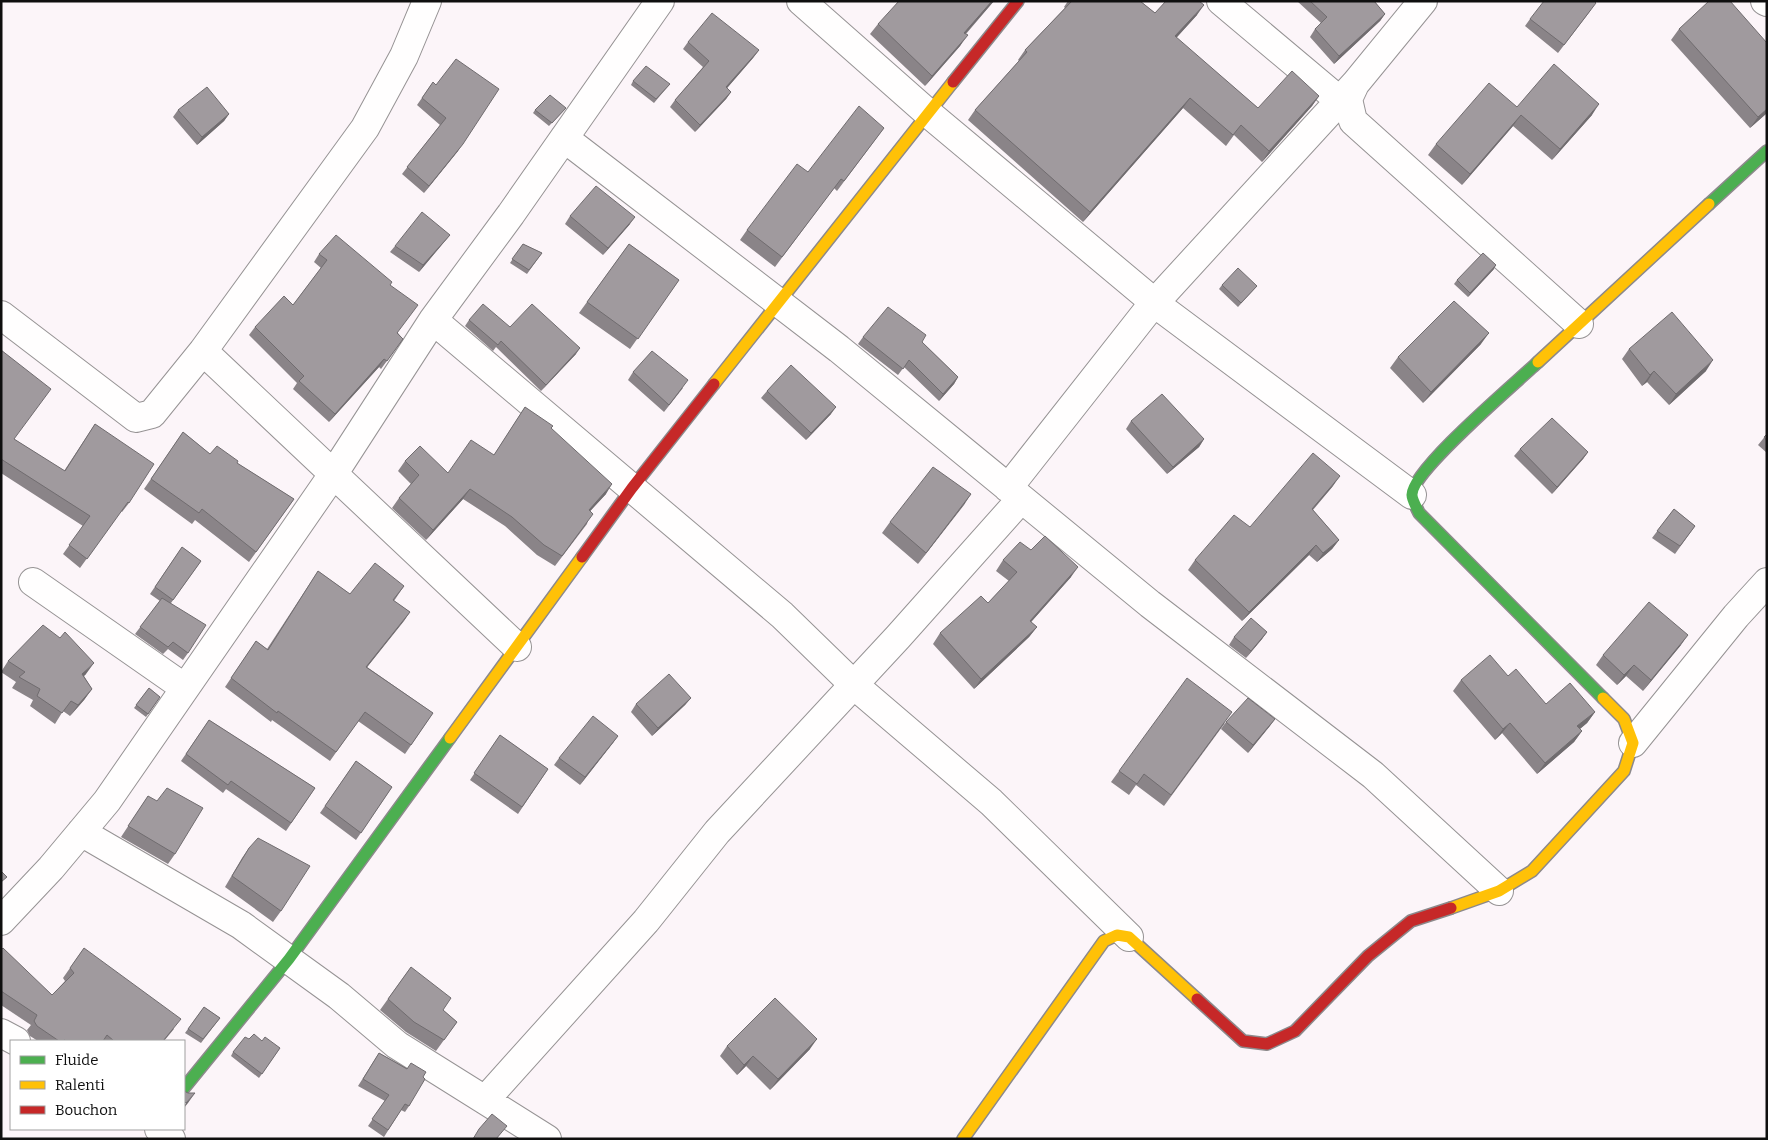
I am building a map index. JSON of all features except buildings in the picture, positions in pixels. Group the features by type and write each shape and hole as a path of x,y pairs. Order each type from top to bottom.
{"street":[{"path":"1,315 136,418 152,414 203,351 365,128 404,56 427,1"},
{"path":"1,921 51,868 106,801 334,474 433,320 660,1"},
{"path":"801,1 929,114 1155,302 1412,495 1419,513 1624,719 1633,743"},
{"path":"185,1087 289,959 632,488 1018,1"},
{"path":"1221,1 1348,93"},
{"path":"486,1099 646,921 717,832 854,685 1015,493 1155,302 1348,93 1423,1"},
{"path":"1348,93 1353,121 1579,324"},
{"path":"564,138 839,349 1150,604 1373,775 1499,891"},
{"path":"1412,495 1416,483 1448,445 1767,151"},
{"path":"433,320 782,615 854,685 991,802 1129,937 1243,1042 1267,1044 1295,1031 1368,956 1411,921 1499,891 1532,871 1624,771 1633,743 1736,616 1767,582"},
{"path":"203,351 517,647"},
{"path":"33,582 185,688"},
{"path":"81,832 241,925 339,996 397,1045 486,1099 547,1139"},
{"path":"963,1139 1104,941 1117,935 1129,937"},
{"path":"1,1033 14,1040"},
{"path":"160,1130 171,1139"}],"traffic: fast":[{"path":"1709,204 1767,151"},
{"path":"1538,362 1467,427 1428,467 1416,483 1412,497 1419,513 1603,698"},
{"path":"185,1087 289,959 450,738"}],"traffic: slow":[{"path":"714,384 953,82"},
{"path":"1538,362 1709,204"},
{"path":"450,738 582,557"},
{"path":"1451,908 1499,891 1532,871 1624,771 1633,743 1624,719 1603,698"},
{"path":"963,1139 1104,941 1117,935 1129,937 1197,999"}],"traffic: jam":[{"path":"953,82 1018,1"},
{"path":"582,557 632,488 714,384"},
{"path":"1197,999 1243,1041 1267,1044 1295,1031 1368,956 1411,921 1451,908"}]}
